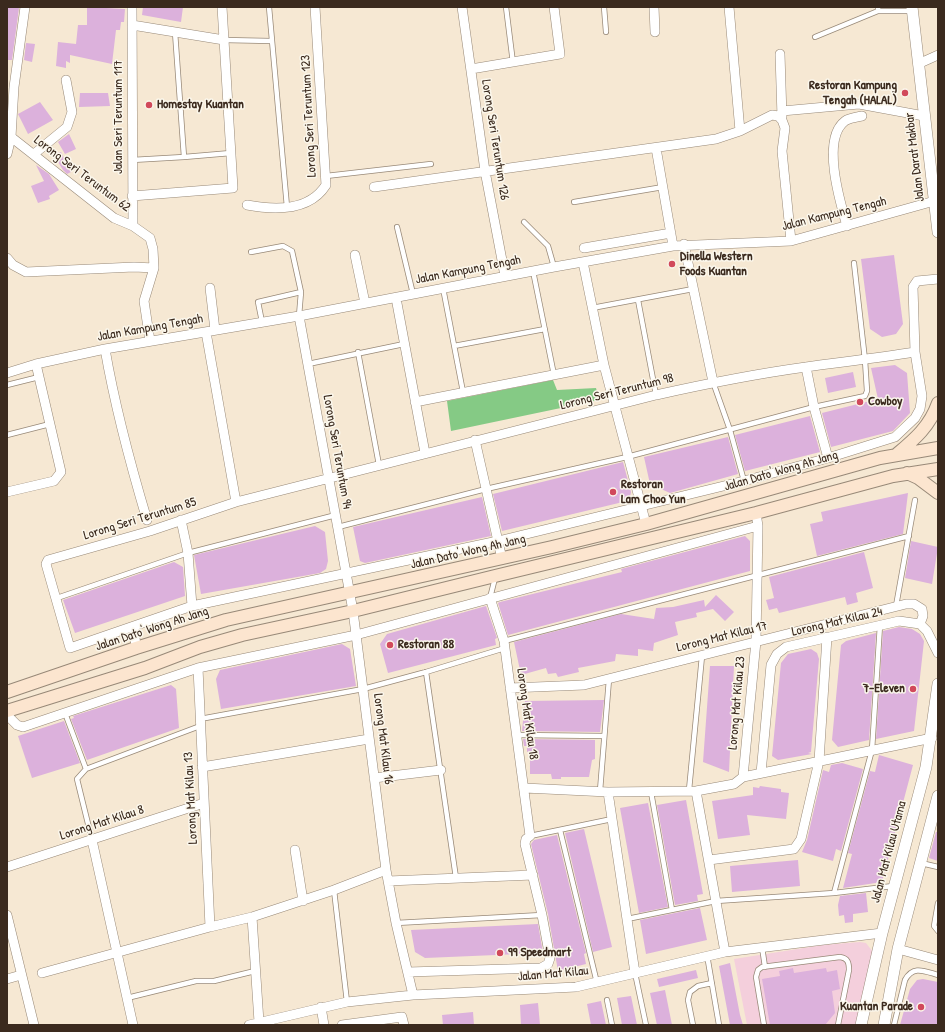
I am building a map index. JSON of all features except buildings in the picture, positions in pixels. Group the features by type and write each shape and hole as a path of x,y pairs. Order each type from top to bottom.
{"main road":[{"path":"897,454 919,436 933,417 938,403"},
{"name":"Jalan Dato' Wong Ah Jang","path":"8,689 226,620 502,559 646,524 897,454 938,448"},
{"path":"7,711 145,668 200,647 242,635 353,611 756,513 907,473 938,469"},
{"path":"907,473 924,481 938,493"}],"street":[{"path":"7,154 9,137 10,86 25,7"},
{"name":"Jalan Seri Teruntum 117","path":"132,7 132,226"},
{"path":"132,196 233,188 222,7"},
{"name":"Lorong Seri Teruntum 123","path":"247,205 266,208 287,207 304,203 313,199 322,192 326,185 315,7"},
{"name":"Lorong Seri Teruntum 126","path":"462,7 485,171 505,276"},
{"path":"471,68 513,63 560,54 554,7"},
{"path":"654,7 655,32"},
{"path":"729,7 740,131"},
{"name":"Jalan Darat Makbar","path":"912,9 924,116 936,201 938,232"},
{"path":"132,25 224,40"},
{"path":"780,54 782,116 785,128 782,151 791,240"},
{"path":"918,64 938,55"},
{"path":"34,154 67,127 72,112 66,80"},
{"path":"374,187 716,139 740,131 772,115 782,116 859,104 924,116"},
{"path":"847,226 836,185 833,144 838,127 846,120 862,116"},
{"name":"Lorong Seri Teruntum 62","path":"9,137 34,154 114,218 132,226 150,238 153,249 154,268 144,301 150,341"},
{"path":"656,148 673,246"},
{"name":"Jalan Kampung Tengah","path":"7,373 36,364 105,349 299,316 505,276 684,244 791,240 936,201"},
{"path":"584,248 671,233"},
{"path":"684,244 713,382"},
{"path":"355,255 365,303"},
{"path":"7,258 13,265 26,272 134,267 154,268"},
{"path":"583,262 604,365 627,457 646,524"},
{"path":"136,648 134,626 192,606 498,541 744,481 828,458 894,436 911,422 920,409 922,396 915,352 913,287 917,280 938,279"},
{"path":"210,288 211,331 236,502"},
{"path":"396,298 425,453"},
{"name":"Lorong Seri Teruntum 94","path":"299,316 353,611"},
{"path":"105,349 112,388 128,454 147,520"},
{"name":"Lorong Seri Teruntum 98","path":"329,478 614,405 713,382 915,352"},
{"path":"7,492 54,481 61,472 36,364"},
{"path":"415,402 604,365"},
{"path":"806,367 814,407 828,458"},
{"path":"475,440 502,559"},
{"name":"Lorong Seri Teruntum 85","path":"134,626 70,648 57,598 46,564 48,560 236,502 329,478"},
{"path":"744,481 748,496"},
{"name":"Lorong Mat Kilau 23","path":"743,777 756,641 758,526 756,513"},
{"path":"181,520 188,553 192,606"},
{"path":"7,715 17,725 22,727 198,668 356,635 758,526"},
{"name":"Lorong Mat Kilau 18","path":"490,598 504,645 530,836 526,839 525,844 534,875 542,915 550,958 548,964"},
{"name":"Lorong Mat Kilau 17","path":"510,688 584,685 896,606 914,604 922,609 923,616 920,624"},
{"name":"Lorong Mat Kilau 16","path":"353,611 386,870 396,923 413,995"},
{"name":"Lorong Mat Kilau 24","path":"761,773 771,665 777,654 786,647 899,621 920,624"},
{"path":"920,624 927,632 938,653"},
{"path":"709,860 794,849 801,839 819,761 827,637"},
{"name":"Lorong Mat Kilau 13","path":"198,668 210,927"},
{"name":"Jalan Mat Kilau Utama","path":"861,1025 882,933 926,767 932,738 938,684"},
{"path":"524,788 604,791 692,790 734,784 743,777 932,738"},
{"path":"202,767 370,739"},
{"path":"374,778 441,770"},
{"path":"692,790 709,860 725,952"},
{"path":"604,791 612,819 635,973"},
{"path":"884,1025 898,949 938,796"},
{"name":"Lorong Mat Kilau 8","path":"7,867 204,803"},
{"path":"92,840 134,1025"},
{"path":"295,850 303,901"},
{"path":"42,973 117,951 252,917 303,901 386,870"},
{"path":"388,882 534,875"},
{"path":"7,917 34,1025"},
{"path":"252,917 259,1022"},
{"name":"Jalan Mat Kilau","path":"249,1025 347,1002 413,995 576,987 725,952 882,933"},
{"path":"898,949 938,960"},
{"name":"Jalan Mat Kilau","path":"408,972 541,968 548,964"},
{"path":"7,979 22,974"},
{"path":"321,1007 324,1025"},
{"path":"342,1025 402,1017 404,1025"}],"lane":[{"path":"269,7 287,207"},
{"path":"506,7 513,63"},
{"path":"604,7 606,32"},
{"path":"815,37 878,9 912,9"},
{"path":"175,32 184,157"},
{"path":"224,40 271,41"},
{"path":"132,160 231,153"},
{"path":"326,176 431,164"},
{"path":"574,202 663,187"},
{"path":"524,222 548,246 554,267"},
{"path":"397,227 414,294"},
{"path":"251,252 283,246 292,251 301,292 299,316"},
{"path":"338,527 486,489 627,457 814,407 865,396 867,391 865,360 854,263"},
{"path":"533,271 554,375"},
{"path":"443,288 463,392"},
{"path":"592,308 693,289"},
{"path":"262,322 258,302 301,292"},
{"path":"638,300 656,395"},
{"path":"454,346 545,329"},
{"path":"308,364 358,352 404,344"},
{"path":"358,352 380,465"},
{"path":"7,385 39,377"},
{"path":"713,382 730,430 744,481"},
{"path":"7,435 50,424"},
{"path":"896,606 915,500"},
{"path":"57,598 188,553 336,515"},
{"path":"92,840 77,779 86,769 200,723 363,689 426,672 504,645 909,536"},
{"path":"490,598 495,576"},
{"path":"834,893 872,750 880,625"},
{"path":"692,790 702,656"},
{"path":"426,672 456,878"},
{"path":"604,791 604,736 609,679"},
{"path":"65,713 86,769"},
{"path":"516,735 604,736"},
{"path":"650,791 672,910"},
{"path":"530,836 612,819"},
{"path":"560,830 597,982"},
{"path":"920,862 938,867"},
{"path":"627,919 716,901 834,893 895,886"},
{"path":"334,890 347,1002"},
{"path":"938,903 934,926 938,931"},
{"path":"396,923 542,915"},
{"path":"762,947 765,966"},
{"path":"708,955 719,1025"},
{"path":"764,1025 756,976 758,970 765,966 840,957 846,959 849,970 838,1025"},
{"path":"894,1025 905,980 908,975 921,969 938,975"},
{"path":"128,998 196,981 214,981 256,971"},
{"path":"635,973 646,1025"},
{"path":"693,1025 688,1000 690,992 698,986 712,983"},
{"path":"607,1000 612,1025"}],"shaded area":[{"path":"860,942 866,943 873,952 857,1025 747,1025 734,959 823,945"}],"green space":[{"path":"553,380 557,390 596,388 599,400 451,431 447,401"}],"place":[{"name":"Restoran Kampung Tengah (HALAL)","path":"905,93"},
{"name":"Homestay Kuantan","path":"149,105"},
{"name":"Dinella Western Foods Kuantan","path":"672,264"},
{"name":"Cowboy","path":"860,402"},
{"name":"Restoran Lam Choo Yun","path":"613,492"},
{"name":"Restoran 88","path":"390,645"},
{"name":"7-Eleven","path":"913,689"},
{"name":"99 Speedmart","path":"500,953"},
{"name":"Kuantan Parade","path":"921,1007"}]}
